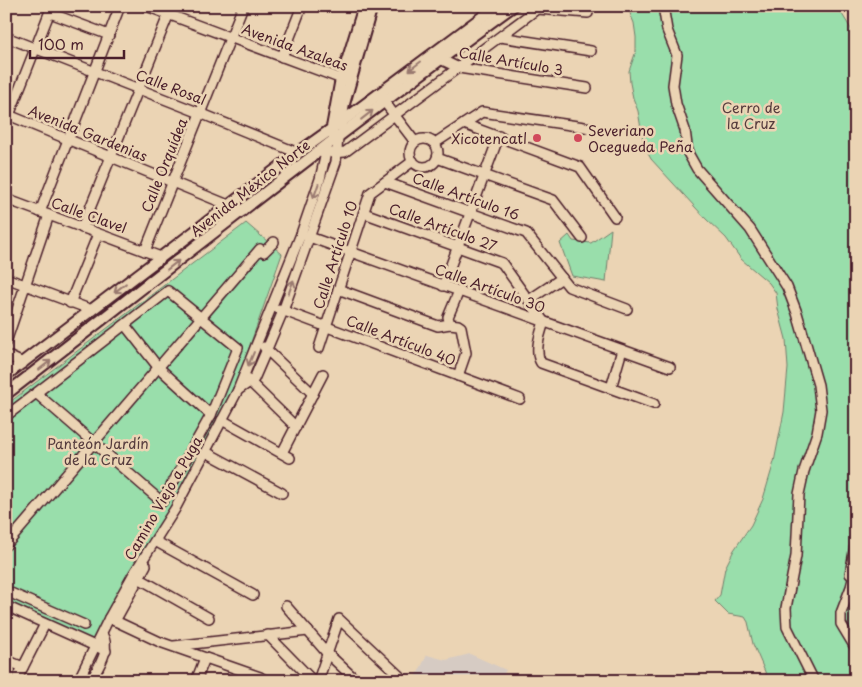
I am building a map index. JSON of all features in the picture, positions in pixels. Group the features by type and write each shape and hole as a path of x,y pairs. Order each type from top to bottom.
{"main road":[{"path":"337,130 346,81 364,6"},
{"path":"327,148 337,130 344,104 346,81 372,6"},
{"name":"Avenida México Norte","path":"6,375 298,153 337,130 381,98 497,6"},
{"name":"Avenida México Norte","path":"437,55 513,6"},
{"name":"Avenida México Norte","path":"337,130 360,108 381,98"},
{"path":"344,104 345,108 349,111 360,108"},
{"name":"Avenida México Norte","path":"6,394 327,148"}],"street":[{"path":"6,342 25,286 44,214 69,140 120,6"},
{"name":"Avenida Azaleas","path":"146,6 170,10 230,38 346,81"},
{"name":"Calle Orquídea","path":"144,251 243,6"},
{"path":"282,58 302,6"},
{"path":"663,6 667,30 677,55 673,85 676,104 685,130 688,153 697,169 750,229 787,287 797,313 818,385 821,410 817,433 804,471 799,494 796,556 786,608 787,627 814,681"},
{"path":"247,379 254,379 282,310 305,235 327,148 336,153 345,152 537,8 588,13"},
{"path":"7,118 51,9 109,35"},
{"path":"82,228 170,10"},
{"name":"Calle Rosal","path":"6,37 298,153"},
{"path":"500,37 591,51"},
{"name":"Calle Artículo 3","path":"437,55 459,68 587,88"},
{"path":"381,98 415,142"},
{"path":"435,144 482,112 591,128"},
{"name":"Avenida Gardenias","path":"7,118 69,140 243,211"},
{"path":"464,124 580,167 615,216"},
{"path":"247,379 272,307 336,162 337,130"},
{"path":"443,286 499,136"},
{"path":"425,139 435,144 438,150 437,158 431,165 426,167 413,161 410,149 415,142 425,139"},
{"path":"437,158 553,200 582,238"},
{"name":"Calle Artículo 10","path":"319,348 370,193 413,161"},
{"name":"Calle Artículo 16","path":"385,182 526,233 569,287 627,309"},
{"name":"Calle Clavel","path":"6,199 161,257"},
{"name":"Calle Artículo 27","path":"364,213 502,263 544,322"},
{"path":"70,303 98,234"},
{"name":"Calle Artículo 30","path":"305,235 670,367"},
{"path":"6,545 260,249 264,252 274,242"},
{"path":"6,278 92,310"},
{"path":"529,300 562,278"},
{"path":"338,289 438,326 450,324 461,327 466,352 458,376"},
{"path":"450,324 448,317 458,291"},
{"path":"6,416 36,393 125,325 168,292 238,348 211,415 162,502 36,393"},
{"name":"Calle Artículo 40","path":"272,307 520,399"},
{"path":"544,322 539,338 538,358 541,363 654,404"},
{"path":"125,325 158,368 211,415"},
{"path":"259,341 312,394"},
{"path":"610,388 622,350"},
{"path":"6,355 23,363"},
{"path":"222,420 286,455 296,427 322,374"},
{"path":"247,379 296,427"},
{"name":"Camino Viejo a Puga","path":"80,678 102,634 157,542 238,390 247,379"},
{"path":"206,452 282,493"},
{"path":"852,584 849,580 856,540"},
{"path":"157,542 253,595"},
{"path":"856,568 841,613 841,624 856,649"},
{"path":"136,577 209,618"},
{"path":"6,591 84,625"},
{"path":"6,606 106,650"},
{"path":"286,606 327,653 358,681"},
{"path":"318,681 339,619 405,681"},
{"path":"112,620 172,646 260,677 266,681"},
{"path":"16,681 45,624"},
{"path":"172,646 308,631"},
{"path":"80,678 92,680 106,650 105,638 102,634"},
{"path":"268,636 313,681"},
{"path":"196,681 205,658"},
{"path":"6,660 23,667"}],"shaded area":[{"path":"470,654 506,670 500,681 414,681 427,655 446,660"}],"green space":[{"name":"Cerro de la Cruz","path":"627,6 765,6 769,11 777,6 837,6 856,37 856,681 769,681 753,644 745,617 728,614 715,601 720,595 725,568 734,550 751,525 763,499 774,462 784,412 788,368 786,339 776,293 769,283 741,259 726,238 651,159 644,146 638,111 630,83 629,71 636,51 636,37 634,23"},
{"name":"Panteón Jardín de la Cruz","path":"246,223 282,254 235,388 172,505 93,640 6,602 6,405"},
{"path":"611,229 606,282 572,276 560,243 569,235 573,241 591,243"}],"place":[{"name":"Xicotencatl","path":"537,138"},
{"name":"Severiano Ocegueda Peña","path":"578,138"}]}
